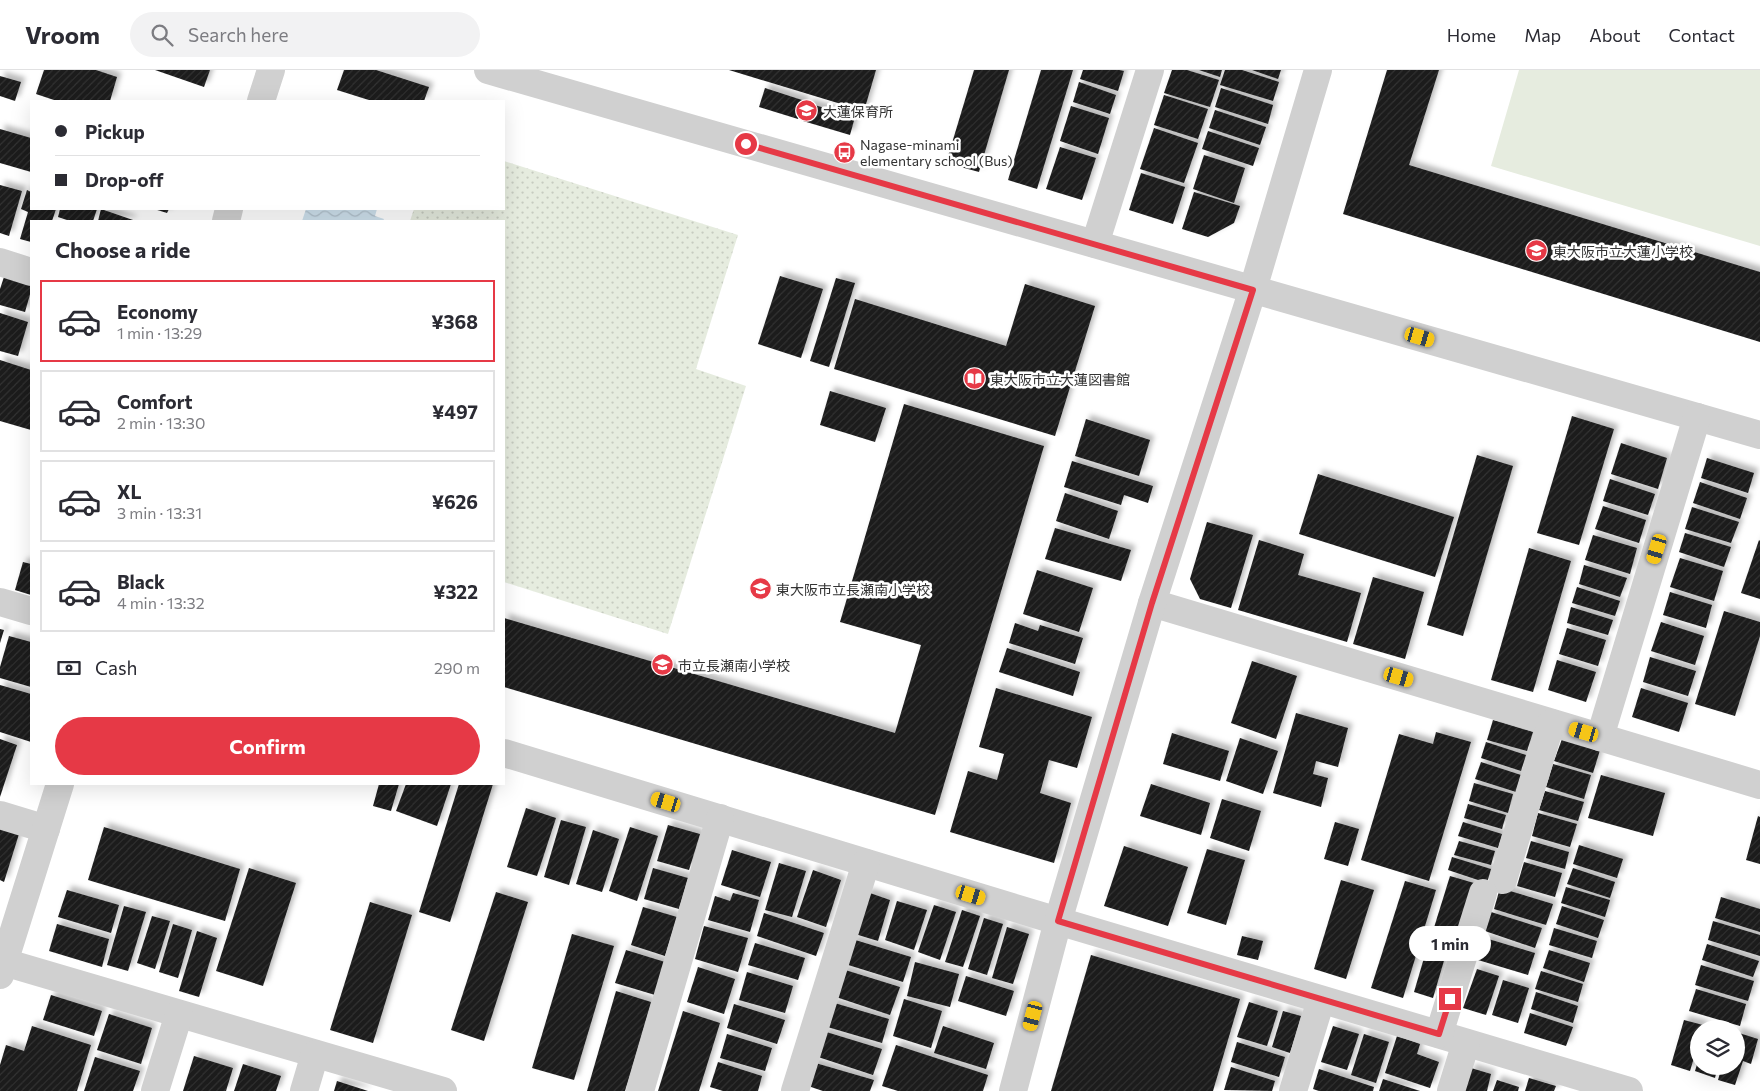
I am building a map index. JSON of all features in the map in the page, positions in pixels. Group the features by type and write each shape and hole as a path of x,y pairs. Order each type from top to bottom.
{"street":[{"path":"261,100 270,70"},
{"path":"488,70 544,78 1095,244 1760,436"},
{"path":"1095,244 1150,70"},
{"path":"1013,1091 1058,921 1152,603 1253,290 1318,70"},
{"path":"0,262 30,272"},
{"path":"1600,737 1697,417"},
{"path":"0,602 30,611"},
{"path":"1152,603 1760,785"},
{"path":"1439,1034 1551,723"},
{"path":"505,753 1439,1034 1570,1082 1629,1091"},
{"path":"60,785 1,966 179,1014 443,1091"},
{"path":"0,814 46,829"},
{"path":"640,1091 720,818"},
{"path":"795,1091 866,863"},
{"path":"1293,1091 1321,1000"},
{"path":"155,1091 179,1014"},
{"path":"1451,1091 1466,1043"},
{"path":"304,1091 314,1054"}],"shaded area":[{"path":"1519,70 1760,70 1760,246 1491,166"},
{"path":"505,161 738,235 696,369 746,386 668,634 505,582 505,220 410,220 414,210 505,210"}],"water":[{"path":"306,210 377,210 375,216 384,219 384,220 302,220"}],"building":[{"path":"44,70 96,70 117,77 110,100 54,100 36,94"},
{"path":"155,70 210,70 204,87"},
{"path":"344,70 376,70 429,87 424,100 369,100 337,90"},
{"path":"729,70 876,70 864,111"},
{"path":"974,70 1009,70 979,172 946,163"},
{"path":"1041,70 1073,70 1037,189 1008,180"},
{"path":"1083,70 1124,71 1118,91 1080,79"},
{"path":"1172,70 1187,70 1219,80 1210,107 1164,93"},
{"path":"1199,70 1222,70 1220,77"},
{"path":"1225,70 1242,70 1279,82 1273,101 1220,85"},
{"path":"1252,70 1281,70 1278,79"},
{"path":"1387,70 1439,70 1409,165 1760,272 1760,342 1343,214"},
{"path":"0,76 21,82 15,101 0,96"},
{"path":"1079,82 1116,95 1110,114 1073,102"},
{"path":"765,88 805,101 798,119 759,107"},
{"path":"1221,88 1273,105 1268,124 1215,107"},
{"path":"1164,95 1208,109 1198,139 1154,125"},
{"path":"808,103 855,117 850,135 803,121"},
{"path":"1071,106 1109,118 1098,154 1060,141"},
{"path":"1215,110 1266,127 1260,145 1209,128"},
{"path":"1154,128 1198,143 1184,183 1140,169"},
{"path":"0,129 30,138 30,172 0,163"},
{"path":"1208,131 1259,148 1253,166 1202,149"},
{"path":"1060,147 1096,158 1082,200 1046,189"},
{"path":"1204,155 1245,168 1234,203 1193,189"},
{"path":"1141,173 1185,187 1173,224 1129,210"},
{"path":"0,185 22,191 9,236 0,233"},
{"path":"27,190 30,192 30,210 56,210 52,220 30,220 30,242 20,239 28,212 21,209"},
{"path":"1194,192 1240,206 1234,223 1208,237 1182,229"},
{"path":"60,210 97,210 93,220 67,220 58,217"},
{"path":"101,210 104,210 133,220 98,220"},
{"path":"157,210 168,210 167,213"},
{"path":"780,276 823,289 801,358 758,344"},
{"path":"4,277 30,285 30,294 25,312 0,305 0,289"},
{"path":"836,278 855,283 829,367 810,361"},
{"path":"1025,284 1095,306 1055,436 834,369 855,299 1006,346"},
{"path":"0,313 28,322 18,356 0,351"},
{"path":"0,360 30,370 30,430 0,421"},
{"path":"830,391 886,408 875,442 820,425"},
{"path":"904,404 1044,446 935,815 505,687 505,618 895,733 921,645 840,622"},
{"path":"1572,416 1614,429 1579,545 1537,533"},
{"path":"1086,419 1150,440 1139,476 1075,456"},
{"path":"1621,443 1667,458 1658,489 1611,474"},
{"path":"1477,455 1513,466 1463,636 1427,625"},
{"path":"1707,458 1754,473 1748,493 1701,478"},
{"path":"1072,461 1153,486 1148,503 1124,495 1121,505 1064,487"},
{"path":"1318,474 1454,517 1435,577 1299,534"},
{"path":"1610,479 1655,494 1648,515 1603,501"},
{"path":"1700,482 1747,498 1740,519 1693,503"},
{"path":"1065,493 1118,511 1109,539 1056,521"},
{"path":"1603,506 1646,520 1639,543 1595,529"},
{"path":"1692,507 1739,522 1731,543 1685,529"},
{"path":"1207,522 1253,535 1231,608 1200,599 1190,579"},
{"path":"1055,528 1131,550 1121,581 1045,559"},
{"path":"1685,533 1731,547 1724,567 1679,552"},
{"path":"1593,535 1637,548 1630,574 1585,560"},
{"path":"1259,540 1304,554 1298,575 1361,593 1347,642 1238,610"},
{"path":"1760,541 1760,599 1741,593"},
{"path":"1529,548 1571,561 1533,692 1491,680"},
{"path":"1680,558 1723,571 1714,601 1670,587"},
{"path":"23,562 30,564 30,595 15,590"},
{"path":"1584,565 1627,578 1620,597 1579,584"},
{"path":"1037,570 1093,588 1079,632 1023,614"},
{"path":"1373,577 1424,592 1405,659 1353,644"},
{"path":"1577,587 1620,601 1615,616 1572,603"},
{"path":"1670,592 1712,605 1706,628 1663,615"},
{"path":"1571,607 1613,620 1608,635 1567,623"},
{"path":"1724,611 1760,622 1760,636 1735,716 1695,704"},
{"path":"1661,622 1704,636 1695,665 1651,651"},
{"path":"1015,623 1038,631 1040,625 1083,638 1075,664 1009,643"},
{"path":"1567,628 1606,640 1598,666 1559,654"},
{"path":"0,629 4,630 0,643"},
{"path":"9,636 30,642 30,687 0,678 0,667"},
{"path":"1007,648 1080,672 1073,696 999,672"},
{"path":"1650,657 1696,671 1688,696 1643,682"},
{"path":"1557,660 1596,672 1586,702 1548,690"},
{"path":"1252,661 1297,676 1276,739 1231,723"},
{"path":"0,685 30,694 30,742 0,732"},
{"path":"996,688 1092,717 1077,768 1049,760 1040,793 1071,803 1054,863 950,832 968,771 997,780 1004,754 979,747"},
{"path":"1641,688 1688,703 1679,732 1632,717"},
{"path":"1296,713 1348,728 1338,767 1316,761 1313,774 1328,778 1321,807 1273,793"},
{"path":"1493,720 1533,732 1527,751 1487,740"},
{"path":"1436,732 1471,742 1429,881 1361,860 1399,734 1433,744"},
{"path":"1172,733 1229,751 1220,781 1163,764"},
{"path":"1240,738 1278,751 1263,794 1226,781"},
{"path":"0,739 17,745 0,797"},
{"path":"1562,739 1600,750 1593,773 1554,761"},
{"path":"1486,742 1526,755 1521,771 1481,758"},
{"path":"1481,762 1521,775 1516,792 1475,779"},
{"path":"1553,764 1591,775 1584,799 1546,787"},
{"path":"1601,775 1665,793 1653,836 1588,818"},
{"path":"1474,783 1513,794 1508,813 1469,801"},
{"path":"1151,784 1210,803 1201,835 1140,816"},
{"path":"379,785 399,785 391,811 373,806"},
{"path":"406,785 451,785 437,826 396,811"},
{"path":"459,785 493,785 450,922 419,912"},
{"path":"1545,791 1584,802 1578,821 1539,810"},
{"path":"1222,799 1261,811 1249,851 1210,838"},
{"path":"1468,804 1506,815 1502,829 1464,818"},
{"path":"526,808 556,818 537,876 507,867"},
{"path":"1538,813 1577,824 1570,847 1532,836"},
{"path":"1758,816 1760,817 1760,864 1746,860"},
{"path":"561,820 586,827 569,885 544,877"},
{"path":"1335,822 1359,829 1348,866 1324,859"},
{"path":"1463,822 1502,834 1498,848 1458,836"},
{"path":"668,825 700,834 689,870 657,861"},
{"path":"104,827 240,869 225,921 88,880"},
{"path":"630,827 658,836 637,901 609,891"},
{"path":"0,828 19,834 4,882 0,880"},
{"path":"593,830 619,839 602,892 576,884"},
{"path":"1459,841 1495,851 1491,865 1454,855"},
{"path":"1531,841 1569,852 1565,869 1526,858"},
{"path":"1579,845 1623,859 1617,878 1573,864"},
{"path":"1124,846 1188,867 1168,926 1104,906"},
{"path":"1207,849 1245,860 1226,925 1187,913"},
{"path":"732,850 771,862 760,897 721,885"},
{"path":"1452,857 1491,869 1487,883 1448,870"},
{"path":"1524,862 1562,873 1555,897 1517,886"},
{"path":"779,863 806,871 792,917 765,910"},
{"path":"249,868 296,883 263,986 216,971"},
{"path":"653,868 688,878 679,909 644,899"},
{"path":"1573,868 1615,882 1610,898 1567,884"},
{"path":"813,870 841,880 826,927 797,917"},
{"path":"1450,876 1474,883 1455,941 1432,934"},
{"path":"1341,880 1374,890 1346,979 1314,969"},
{"path":"1405,881 1436,890 1403,998 1371,988"},
{"path":"1566,887 1610,900 1605,917 1561,903"},
{"path":"1500,888 1553,904 1546,925 1494,909"},
{"path":"67,890 119,905 111,933 58,917"},
{"path":"496,892 528,902 484,1041 451,1030"},
{"path":"867,892 890,900 878,941 855,934"},
{"path":"733,893 759,900 750,932 708,920 715,896 730,901"},
{"path":"1721,897 1760,909 1760,932 1715,918"},
{"path":"897,901 927,910 914,950 885,940"},
{"path":"370,902 412,915 373,1043 330,1030"},
{"path":"934,905 956,912 940,960 918,952"},
{"path":"124,906 146,912 128,971 107,965"},
{"path":"1562,906 1604,920 1598,938 1556,924"},
{"path":"643,907 677,917 665,956 631,945"},
{"path":"962,910 980,916 963,967 945,962"},
{"path":"1491,912 1542,928 1535,948 1485,931"},
{"path":"764,913 824,933 816,956 757,936"},
{"path":"152,916 170,921 155,969 137,963"},
{"path":"984,918 1003,924 987,975 968,969"},
{"path":"1713,921 1760,935 1760,956 1708,940"},
{"path":"57,924 109,939 102,967 49,951"},
{"path":"173,924 192,930 178,978 159,972"},
{"path":"704,926 748,938 738,972 695,959"},
{"path":"1007,927 1029,934 1013,984 992,978"},
{"path":"1554,928 1597,941 1592,958 1549,945"},
{"path":"197,931 217,938 199,997 179,991"},
{"path":"572,934 614,946 574,1080 532,1068"},
{"path":"1242,936 1263,941 1258,960 1237,955"},
{"path":"1485,938 1535,953 1528,975 1478,960"},
{"path":"852,939 911,957 903,982 845,964"},
{"path":"1429,941 1448,947 1433,998 1414,992"},
{"path":"755,943 805,958 798,980 748,965"},
{"path":"1707,944 1759,961 1753,977 1702,960"},
{"path":"626,950 665,962 655,995 615,983"},
{"path":"1549,950 1590,963 1584,982 1543,968"},
{"path":"1091,955 1240,999 1213,1091 1051,1091"},
{"path":"915,962 959,974 950,1007 907,996"},
{"path":"1701,965 1754,981 1748,1001 1695,985"},
{"path":"698,967 735,979 724,1014 687,1002"},
{"path":"842,969 900,987 890,1015 833,996"},
{"path":"1477,969 1499,976 1486,1015 1463,1008"},
{"path":"1541,971 1583,984 1578,1002 1535,989"},
{"path":"747,972 793,986 785,1013 739,1000"},
{"path":"966,976 1014,991 1006,1016 958,1001"},
{"path":"1503,980 1529,988 1518,1023 1492,1015"},
{"path":"1696,989 1746,1004 1742,1020 1720,1020 1689,1011"},
{"path":"616,991 651,1002 625,1091 587,1091"},
{"path":"1536,992 1578,1006 1573,1023 1531,1009"},
{"path":"51,995 102,1011 94,1036 43,1020"},
{"path":"904,999 942,1011 931,1048 893,1036"},
{"path":"831,1002 889,1019 882,1043 824,1026"},
{"path":"1249,1002 1278,1011 1267,1046 1237,1037"},
{"path":"734,1004 785,1020 777,1044 727,1028"},
{"path":"683,1011 720,1023 699,1091 658,1091"},
{"path":"1283,1011 1301,1016 1290,1053 1272,1047"},
{"path":"1530,1013 1573,1027 1566,1046 1524,1033"},
{"path":"109,1014 152,1028 141,1064 97,1050"},
{"path":"1684,1020 1690,1022 1690,1071 1671,1065"},
{"path":"32,1026 91,1045 77,1091 0,1091 0,1065 6,1045 24,1051"},
{"path":"943,1026 994,1043 986,1069 934,1053"},
{"path":"1333,1026 1359,1034 1347,1070 1321,1062"},
{"path":"823,1031 882,1049 873,1075 815,1056"},
{"path":"727,1034 772,1048 765,1071 720,1058"},
{"path":"1364,1034 1389,1042 1376,1083 1351,1075"},
{"path":"1745,1035 1758,1039 1751,1064 1745,1062"},
{"path":"1397,1036 1420,1044 1417,1054 1439,1062 1430,1088 1385,1073"},
{"path":"1237,1042 1285,1057 1279,1077 1231,1062"},
{"path":"896,1045 988,1075 983,1091 898,1091 882,1086"},
{"path":"194,1056 233,1068 226,1091 183,1091"},
{"path":"95,1057 140,1071 133,1091 84,1091"},
{"path":"718,1062 762,1076 758,1091 723,1091 710,1087"},
{"path":"812,1062 874,1080 870,1091 823,1091 805,1085"},
{"path":"243,1064 281,1076 276,1091 234,1091"},
{"path":"1231,1067 1275,1081 1272,1091 1224,1090"},
{"path":"1471,1068 1491,1074 1487,1091 1464,1091"},
{"path":"1319,1069 1374,1087 1373,1091 1319,1091 1313,1089"},
{"path":"1719,1075 1738,1075 1735,1085 1718,1080"},
{"path":"1529,1078 1556,1086 1554,1091 1525,1091"},
{"path":"1383,1079 1420,1091 1379,1091"},
{"path":"1497,1080 1519,1087 1518,1091 1493,1091"},
{"path":"337,1081 368,1091 334,1091"}],"place":[{"name":"大蓮保育所","path":"807,111"},
{"name":"Nagase-minami elementary school (Bus)","path":"844,152"},
{"name":"東大阪市立大蓮小学校","path":"1537,251"},
{"name":"東大阪市立大蓮図書館","path":"974,379"},
{"name":"東大阪市立長瀬南小学校","path":"760,589"},
{"name":"市立長瀬南小学校","path":"662,665"}],"route":[{"path":"746,144 1253,290 1152,603 1058,921 1439,1034 1450,999"}]}
